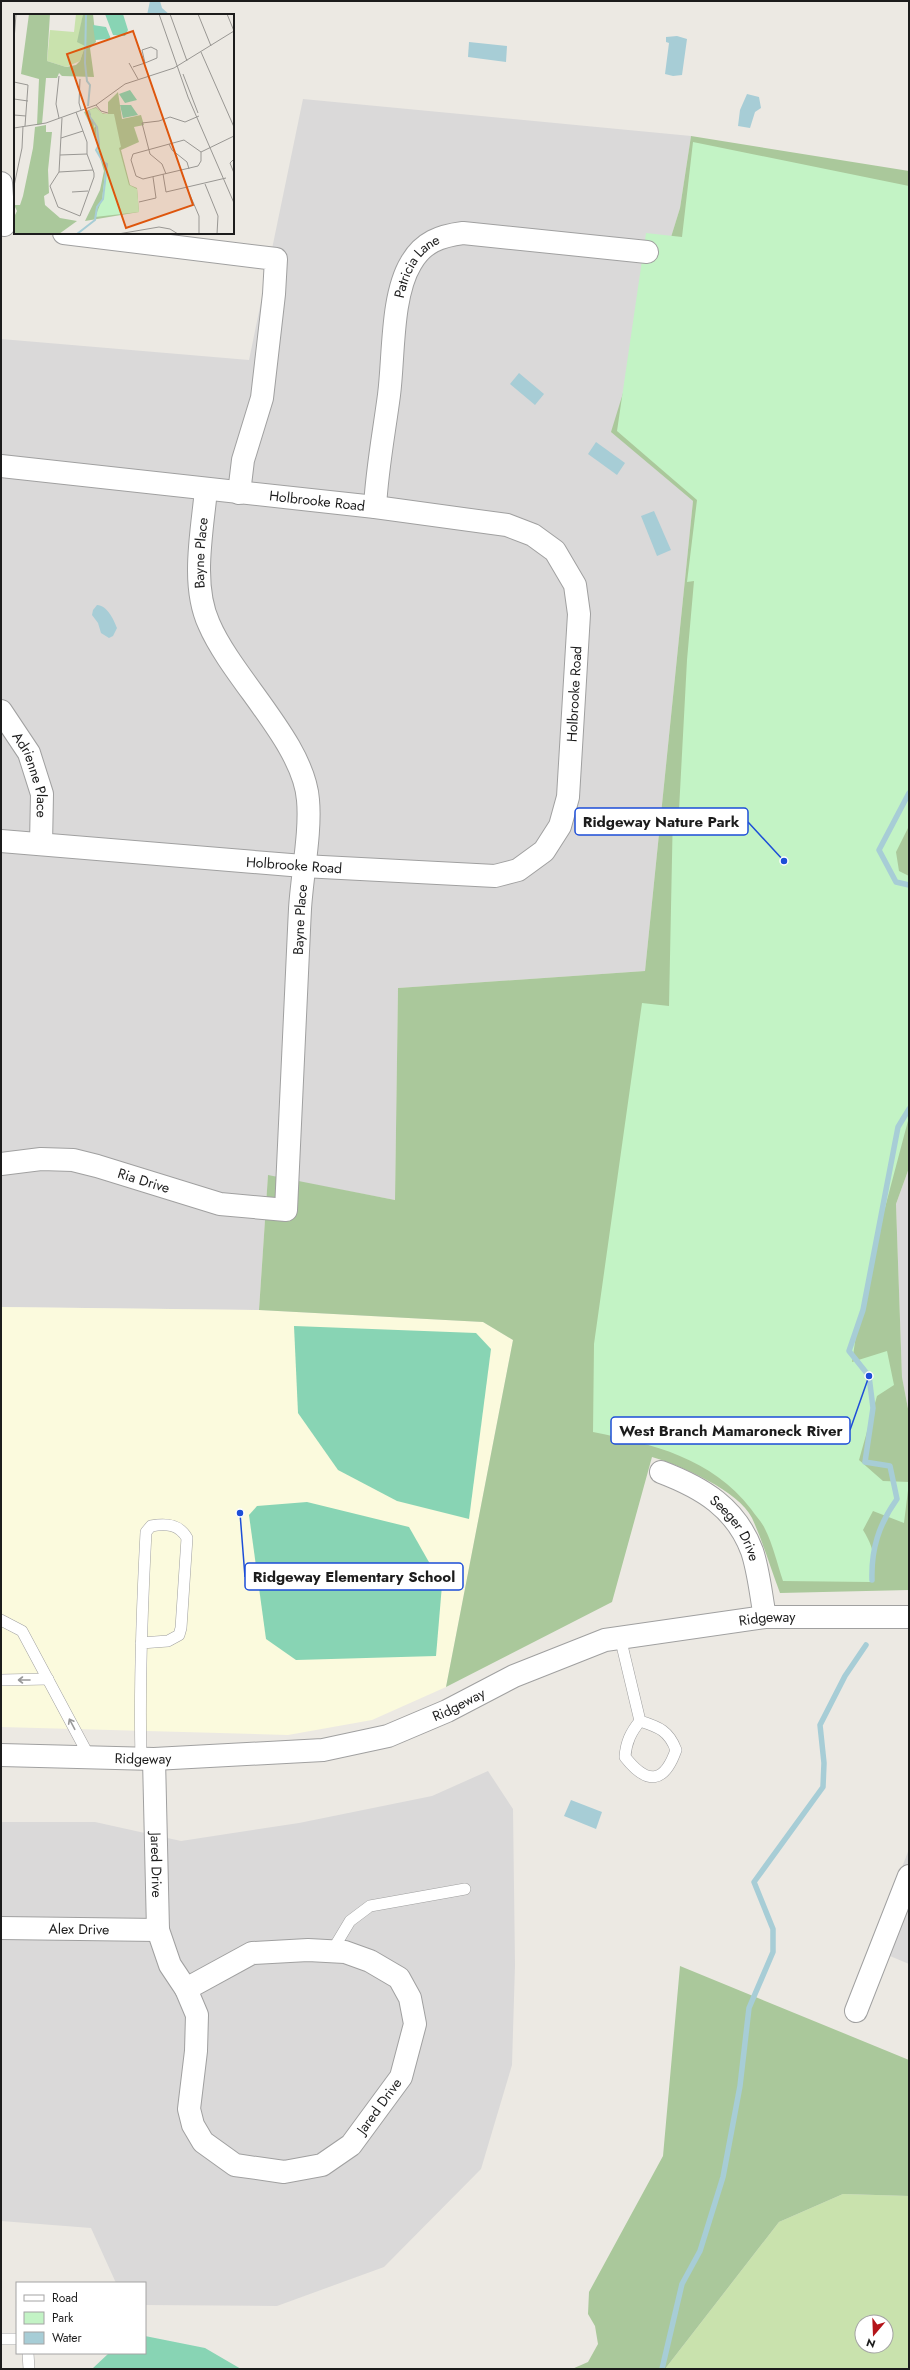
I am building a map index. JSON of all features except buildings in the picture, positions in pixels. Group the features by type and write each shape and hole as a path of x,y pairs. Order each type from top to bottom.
{"street":[{"path":"1,183 7,226"},
{"name":"Patricia Lane","path":"375,507 377,474 389,394 400,287 411,262 427,243 445,235 463,232 648,252"},
{"path":"72,234 276,260 274,294 262,398 243,460 239,493"},
{"name":"Holbrooke Road","path":"1,466 206,490 375,507 506,525 532,535 555,551 575,585 579,614 568,797 560,826 544,851 518,870 495,876 302,866 1,842"},
{"name":"Bayne Place","path":"206,490 200,566 201,596 208,623 230,660 293,753 304,780 308,800 302,866 286,1210"},
{"name":"Adrienne Place","path":"1,711 29,753 42,794 41,844"},
{"name":"Ria Drive","path":"1,1164 41,1159 73,1160 220,1204 286,1210"},
{"name":"Seeger Drive","path":"661,1472 688,1482 714,1499 739,1523 752,1552 765,1617"},
{"name":"Ridgeway","path":"1,1755 90,1759 147,1759 323,1750 388,1736 447,1711 514,1676 605,1640 765,1617 909,1617"},
{"name":"Jared Drive","path":"147,1759 158,1930 170,1964 186,1989 197,2015 196,2051 189,2109 193,2125 203,2142 236,2165 284,2172 322,2165 351,2145 401,2077 415,2024 410,1998 399,1978 370,1960 345,1952 332,1951 252,1953 186,1989"},
{"path":"856,2011 909,1876"},
{"name":"Alex Drive","path":"1,1928 158,1930"}],"lane":[{"path":"141,1643 168,1641 179,1635 181,1628 187,1538 181,1529 171,1525 151,1526 146,1532 141,1643 147,1759"},
{"path":"1,1620 22,1631 90,1759"},
{"path":"620,1638 640,1721"},
{"path":"1,1680 48,1680"},
{"path":"640,1721 657,1727 671,1737 676,1750 670,1766 662,1774 650,1776 637,1772 625,1757 626,1746 631,1732 640,1721"},
{"path":"332,1951 350,1920 370,1906 465,1889"},
{"path":"1,2339 16,2340"},
{"path":"28,2354 29,2369"}],"shaded area":[{"path":"303,99 691,136 680,208 612,432 693,501 645,971 398,988 395,1200 268,1176 259,1310 1,1307 1,339 249,360"},
{"path":"909,1168 909,1414 902,1377 896,1204"},
{"path":"1,1307 259,1310 483,1322 513,1340 446,1687 372,1720 288,1735 1,1727"},
{"path":"488,1771 513,1809 515,1965 512,2065 481,2169 384,2267 277,2306 146,2305 146,2282 116,2282 91,2228 1,2221 1,1822 95,1822 181,1841 299,1823 432,1796"},
{"path":"909,1849 909,1964 871,1948"}],"green space":[{"path":"691,136 909,171 909,1168 896,1204 902,1377 909,1414 909,1590 780,1593 756,1527 745,1508 735,1498 708,1480 678,1466 652,1457 612,1602 446,1687 513,1340 483,1322 259,1310 268,1175 395,1200 398,988 645,971 693,501 611,432 680,208"},
{"path":"693,142 909,186 909,826 896,852 899,871 909,876 909,1117 882,1219 857,1329 852,1362 887,1351 894,1385 877,1396 859,1460 883,1481 909,1482 904,1523 873,1511 863,1530 872,1548 873,1554 874,1568 871,1582 783,1581 770,1541 762,1524 751,1509 718,1477 700,1465 659,1448 593,1432 594,1344 642,1003 669,1006 673,809 679,810 687,660 694,581 687,582 697,500 617,431 646,233 682,237"},
{"path":"294,1326 476,1333 491,1349 469,1519 397,1501 338,1470 298,1413"},
{"path":"307,1502 409,1527 442,1585 436,1656 296,1660 266,1639 249,1515 257,1506"},
{"path":"680,1966 909,2060 909,2196 843,2194 779,2222 665,2369 572,2369 588,2362 598,2344 595,2326 588,2314 589,2292 663,2156"},
{"path":"843,2194 909,2196 909,2369 665,2369 779,2222"},
{"path":"146,2336 205,2348 241,2369 92,2369 108,2354 146,2354"}],"water":[{"path":"150,1 160,1 162,8 169,14 147,14"},
{"path":"677,36 687,39 682,75 673,76 665,74 669,43 666,42 666,37"},
{"path":"469,42 507,46 506,62 468,57"},
{"path":"747,94 759,97 761,108 755,112 750,128 738,126 740,110"},
{"path":"519,373 544,394 535,405 510,384"},
{"path":"596,442 625,463 617,475 588,454"},
{"path":"654,511 671,550 657,556 641,516"},
{"path":"97,605 104,607 107,610 117,628 113,636 109,638 101,633 98,623 92,615 93,610"},
{"path":"571,1800 602,1812 596,1829 564,1816"}],"waterway":[{"path":"909,793 879,850 896,882 909,885"},
{"path":"872,1580 873,1558 877,1537 885,1518 897,1499 890,1466 865,1462 873,1408 869,1376 849,1351 863,1310 898,1127 909,1109"},
{"path":"662,2369 682,2284 700,2251 723,2177 740,2086 749,2008 773,1952 773,1929 754,1882 823,1787 824,1763 820,1725 845,1676 866,1645"}],"place":[{"name":"Ridgeway Nature Park","path":"784,861"},
{"name":"West Branch Mamaroneck River","path":"869,1376"},
{"name":"Ridgeway Elementary School","path":"240,1513"}]}
